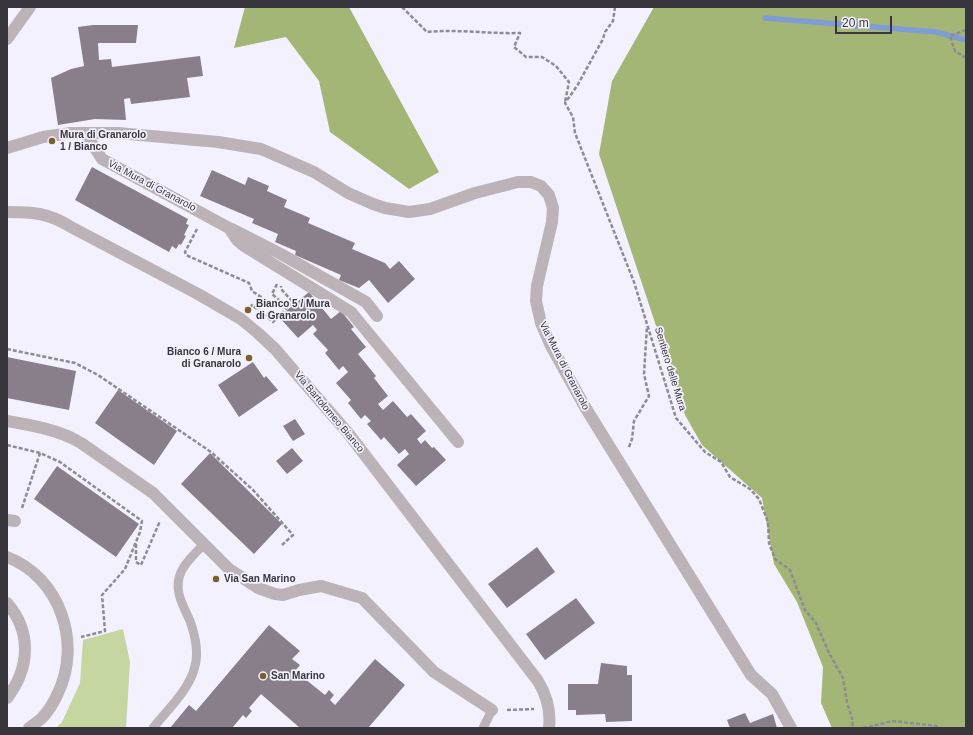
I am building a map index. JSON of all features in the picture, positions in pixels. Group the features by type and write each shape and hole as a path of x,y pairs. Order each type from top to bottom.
{"street":[{"path":"7,39 30,7"},
{"name":"Via Mura di Granarolo","path":"7,148 43,137 71,133 118,132 218,142 261,149 314,172 348,193 373,204 384,208 409,212 430,209 475,193 518,182 531,182 541,186 549,195 553,208 550,234 537,286 536,301 541,323 550,344 584,407 751,675 772,694 791,728"},
{"name":"Via Mura di Granarolo","path":"85,133 102,159 229,228 279,253 366,302 377,316"},
{"name":"Via Bartolomeo Bianco","path":"7,212 32,212 49,215 60,220 198,294 240,319 275,349 348,433 538,681 546,698 549,709 549,728"},
{"name":"Via Mura di Granarolo","path":"229,228 237,240 244,246 351,312 458,442"},
{"path":"7,421 73,438 153,493 229,569 258,588 283,595 321,586 362,598 434,672 492,710"},
{"path":"7,557 28,568 39,576 58,606 67,634 64,673 61,687 54,702 42,718 29,728"},
{"path":"7,603 20,622 25,645 23,668 19,679 7,698"}],"lane":[{"path":"153,728 192,678 196,664 196,643 190,622 180,602 178,583 180,573 188,561 204,544"},
{"path":"483,728 492,710"}],"path":[{"path":"402,7 427,32 520,32 514,47 526,57 542,56 556,66 569,82 565,103"},
{"path":"565,103 577,86 603,39 605,32 613,21 615,7"},
{"path":"966,30 950,36 954,50 966,58"},
{"name":"Sentiero delle Mura","path":"565,103 574,117 575,133 634,282 676,418 706,452 721,462 730,477 750,489 759,499 768,522 769,543 775,559 790,570 805,610 816,623 829,653 844,678 847,702 852,718 853,728"},
{"path":"198,228 185,252 186,254 249,283 252,292 273,305 279,300 272,294 277,283"},
{"path":"240,319 252,305 273,322 293,302 281,289 281,286 290,274"},
{"path":"632,439 634,421 649,396 644,374 647,323"},
{"path":"7,349 75,363 81,366 98,375 211,452 253,490 293,535 282,545"},
{"path":"7,445 40,453 60,462 142,521 140,532 125,569 102,595 105,631 81,637 80,644"},
{"path":"14,518 40,453"},
{"path":"136,542 136,562 141,565 161,518 169,508"},
{"path":"492,710 549,709"},
{"path":"863,728 893,721 936,726 939,728"}],"green space":[{"path":"245,7 349,7 439,172 409,189 330,132 319,81 286,37 234,48"},
{"path":"654,7 966,7 966,728 832,728 821,703 823,667 797,602 774,564 762,498 702,445 685,415 599,154 612,81"},
{"path":"123,629 130,662 126,728 56,728 62,722 80,683 83,640"}],"building":[{"path":"93,25 138,25 136,43 98,43 99,60 111,59 112,67 200,56 203,76 187,78 190,97 131,104 130,98 124,99 126,120 95,119 58,125 51,78 71,69 84,66 78,27"},
{"path":"92,167 188,219 186,224 189,225 184,235 186,236 181,245 179,244 176,249 172,246 169,252 75,200"},
{"path":"212,170 245,185 248,177 269,186 267,191 287,200 284,207 310,218 308,223 355,243 352,249 385,263 390,269 399,261 415,279 388,303 369,280 359,288 339,280 341,275 295,255 296,251 275,242 278,234 252,223 254,219 200,196"},
{"path":"309,292 331,319 341,311 354,327 351,329 366,347 358,354 376,376 374,378 388,396 378,404 383,410 393,401 407,417 411,414 426,431 417,439 421,444 425,440 446,460 416,486 397,465 409,454 405,449 399,454 384,437 381,440 367,424 371,421 365,415 361,419 348,403 351,400 336,383 348,372 343,366 339,370 325,353 328,350 313,334 317,330 313,325 298,338 279,317"},
{"path":"7,357 76,371 69,410 7,398"},
{"path":"253,362 264,378 266,376 278,390 239,417 218,385"},
{"path":"118,390 177,431 154,465 95,423"},
{"path":"295,419 305,434 293,441 283,426"},
{"path":"292,448 303,461 287,474 276,461"},
{"path":"210,453 282,524 254,554 181,484"},
{"path":"57,466 139,524 116,557 34,499"},
{"path":"537,547 555,572 507,608 488,584"},
{"path":"576,598 595,623 545,660 526,634"},
{"name":"San Marino","path":"269,625 300,651 292,659 300,665 295,671 325,695 329,690 334,695 330,700 335,705 375,659 405,685 368,728 300,728 261,694 249,708 252,711 246,718 243,715 232,728 170,728 189,705 196,711"},
{"path":"601,663 627,666 627,675 632,675 632,721 606,722 605,714 576,715 576,710 568,710 568,684 598,684"},
{"path":"745,713 750,723 773,714 777,728 730,728 727,720"}],"waterway":[{"path":"765,18 936,32 966,40"}],"place":[{"name":"Mura di Granarolo 1 / Bianco","path":"52,141"},
{"name":"Bianco 5 / Mura di Granarolo","path":"248,310"},
{"name":"Bianco 6 / Mura di Granarolo","path":"249,358"},
{"name":"Via San Marino","path":"216,579"},
{"name":"San Marino","path":"263,676"}]}
